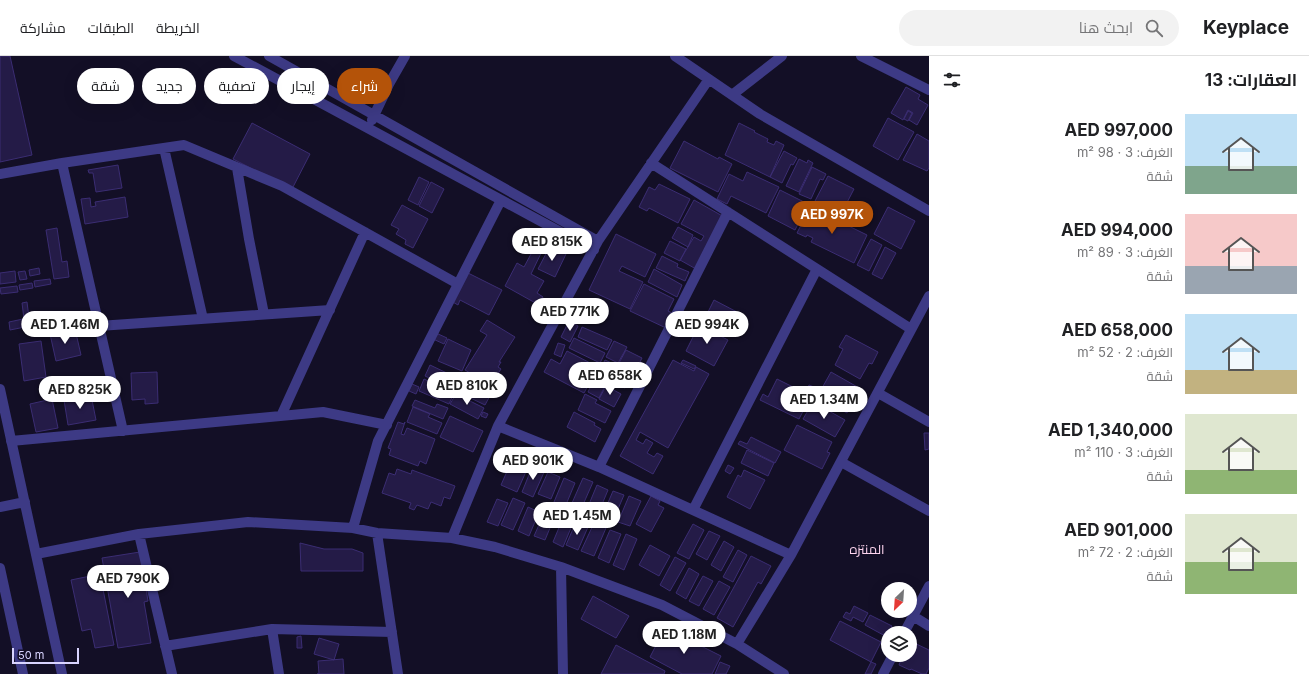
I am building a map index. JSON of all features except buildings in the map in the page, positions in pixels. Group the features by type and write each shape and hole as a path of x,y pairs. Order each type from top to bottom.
{"street":[{"path":"234,56 501,200 596,246"},
{"path":"269,56 374,115 596,246"},
{"path":"368,128 389,84 405,56"},
{"path":"675,56 760,114 929,211"},
{"path":"732,96 782,56"},
{"path":"861,56 927,85"},
{"path":"452,538 498,426 596,246 709,79"},
{"path":"0,174 62,162 184,145 282,186 458,284"},
{"path":"164,148 203,319"},
{"path":"62,162 123,431"},
{"path":"651,163 912,329"},
{"path":"237,168 264,314"},
{"path":"353,528 378,441 501,200"},
{"path":"599,467 728,212"},
{"path":"282,416 365,232"},
{"path":"692,510 817,269"},
{"path":"737,644 791,555 929,296"},
{"path":"99,326 330,310"},
{"path":"0,389 62,674"},
{"path":"878,393 929,422"},
{"path":"11,441 323,412 387,425"},
{"path":"498,426 599,467 791,555"},
{"path":"841,462 929,510"},
{"path":"0,507 25,502"},
{"path":"36,554 138,534 248,522 353,528 377,533 452,538 494,547 561,567 662,606 737,644 784,674"},
{"path":"377,533 398,674"},
{"path":"138,534 172,674"},
{"path":"561,567 563,674"},
{"path":"0,568 23,674"},
{"path":"917,608 929,586"},
{"path":"916,618 929,626"},
{"path":"165,646 272,629 392,632"},
{"path":"272,629 279,674"},
{"path":"883,674 889,662"}],"district":[{"name":"المنتزه","path":"867,549"}]}
